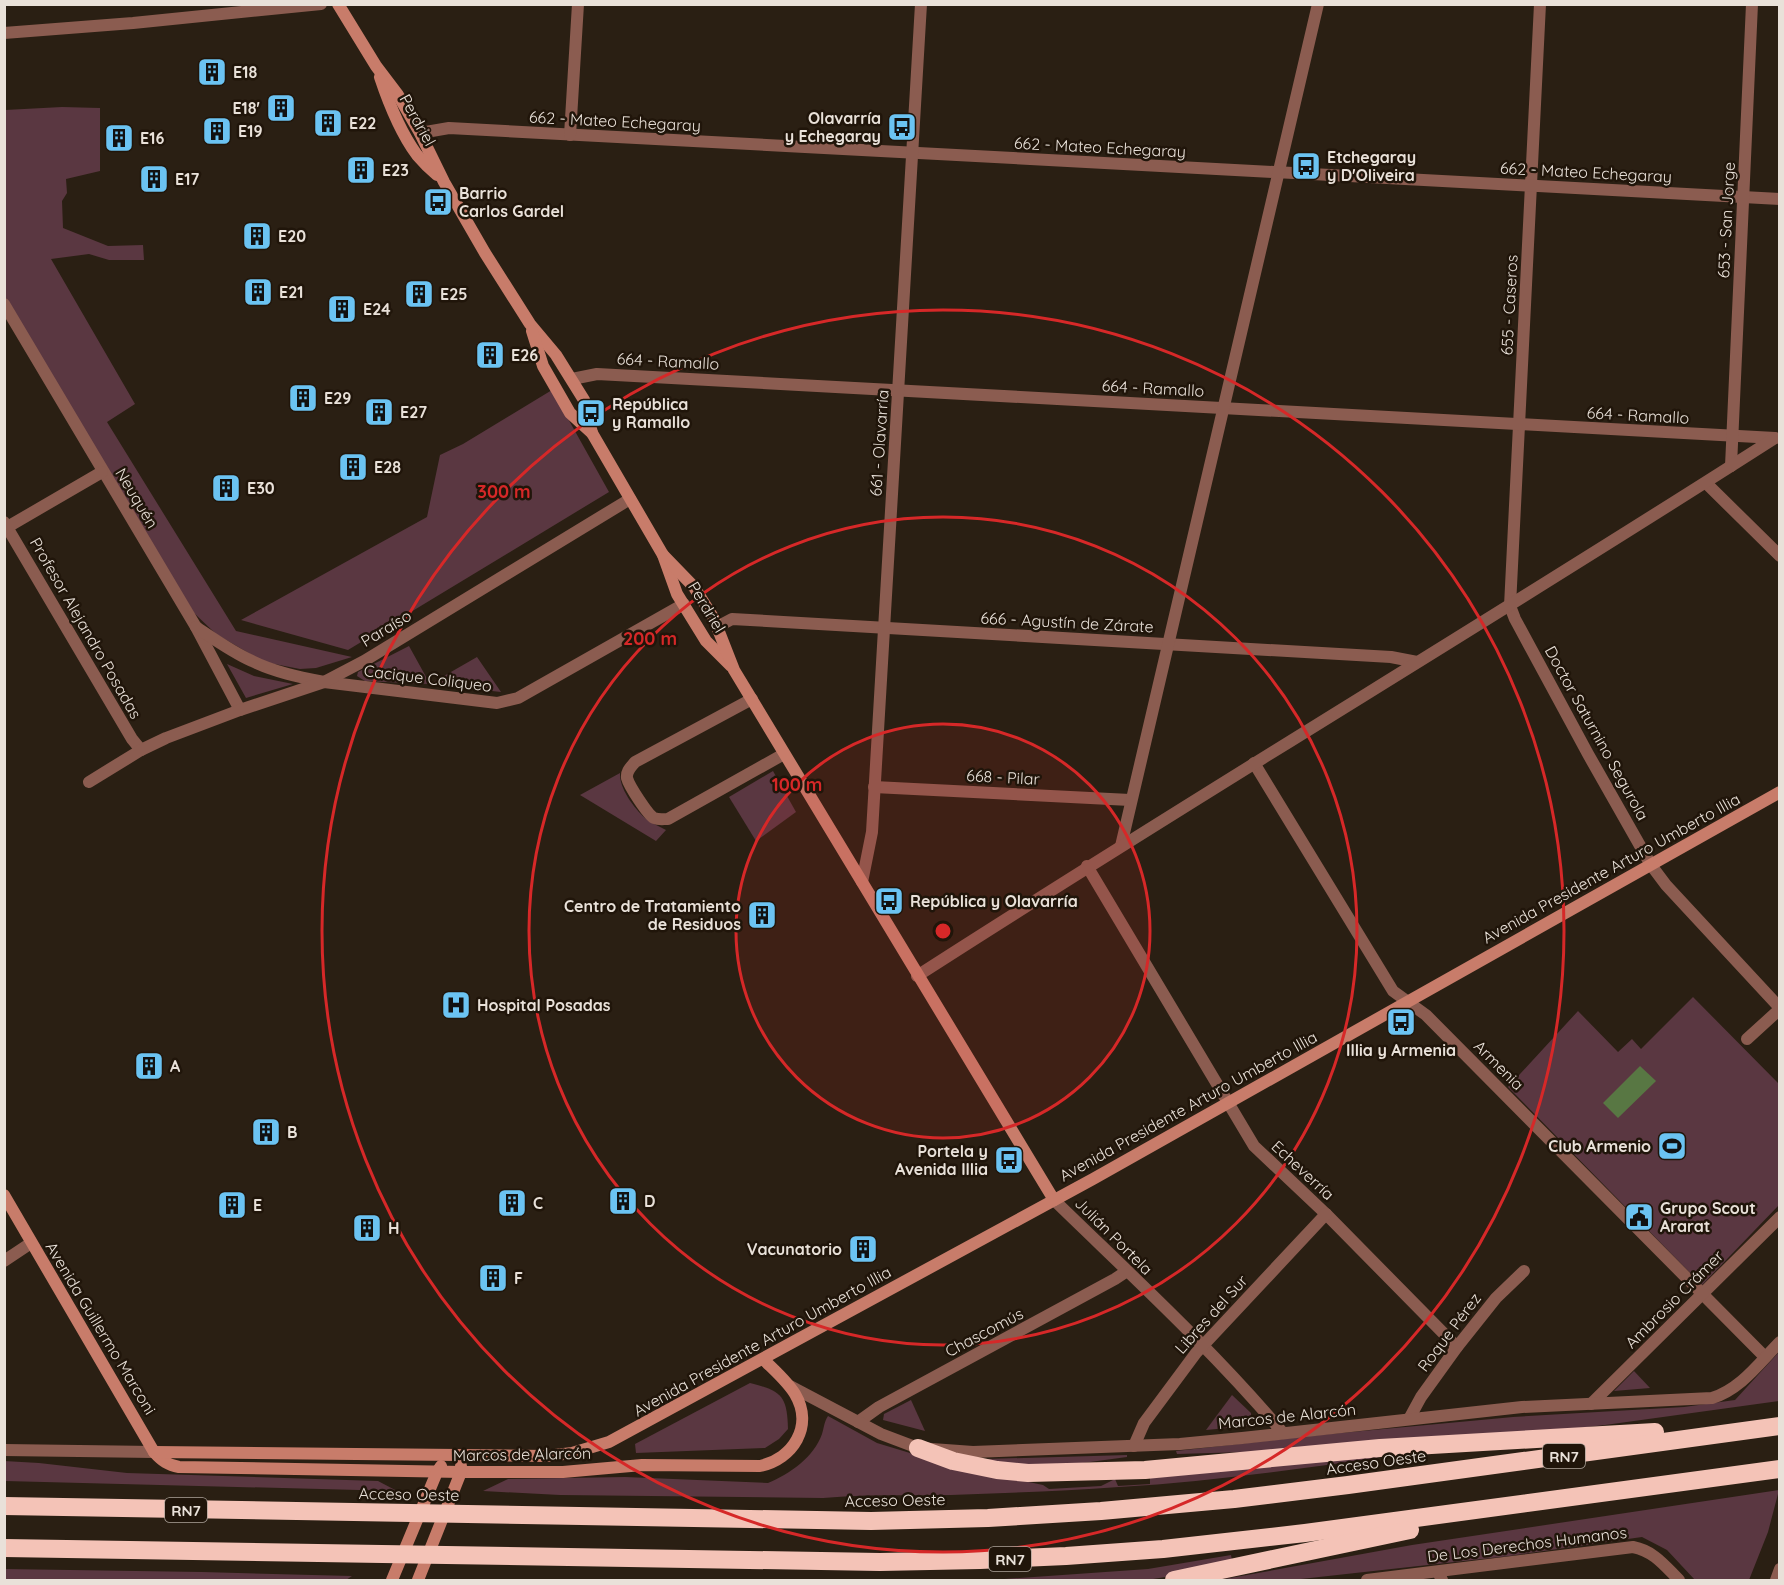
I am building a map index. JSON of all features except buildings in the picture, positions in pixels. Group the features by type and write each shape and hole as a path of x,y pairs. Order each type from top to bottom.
{"highway":[{"path":"918,1448 953,1461 1028,1473 1145,1470 1380,1448 1779,1425"},
{"name":"Acceso Oeste","path":"4,1506 871,1521 988,1518 1234,1499 1336,1487 1779,1425"},
{"name":"RN7","path":"4,1548 880,1562 980,1560 1163,1548 1305,1533 1779,1469"},
{"path":"1174,1581 1544,1500"}],"main road":[{"path":"338,4 376,66 398,95 484,253 530,324 556,355 572,379 584,400 592,433 663,555 694,587 717,627 734,670"},
{"name":"Perdriel","path":"376,66 389,104 411,146 418,157 444,182"},
{"path":"530,324 543,366 570,413 592,433"},
{"name":"Perdriel","path":"663,555 677,594 706,641 734,670"},
{"name":"Julián Portela","path":"734,670 1054,1200"},
{"name":"Avenida Presidente Arturo Umberto Illia","path":"609,1442 1054,1200 1779,792"},
{"name":"Avenida Guillermo Marconi","path":"4,1195 154,1452 161,1460 179,1467"},
{"name":"Marcos de Alarcón","path":"179,1467 563,1472 642,1465 749,1467 764,1465 778,1460 794,1446 800,1436 802,1420 797,1398 789,1386 763,1359"},
{"name":"Marcos de Alarcón","path":"154,1452 559,1455 609,1442"},
{"path":"392,1581 437,1472 454,1456 461,1472 418,1581"}],"street":[{"path":"4,33 321,4"},
{"path":"570,135 578,4"},
{"name":"661 - Olavarría","path":"862,882 872,832 921,4"},
{"path":"1120,846 1318,4"},
{"name":"655 - Caseros","path":"1510,606 1540,4"},
{"name":"653 - San Jorge","path":"1733,436 1752,4"},
{"name":"662 - Mateo Echegaray","path":"420,133 449,128 1779,199"},
{"name":"Neuquén","path":"4,304 195,627 240,710"},
{"name":"664 - Ramallo","path":"572,379 597,374 1777,437"},
{"path":"1731,466 1733,436"},
{"path":"917,976 1087,866 1510,606 1777,437"},
{"path":"6,526 102,472"},
{"path":"1706,483 1779,556"},
{"name":"Paraíso","path":"89,782 141,750 166,738 324,682 364,661 630,499"},
{"name":"Profesor Alejandro Posadas","path":"6,526 132,739 141,750"},
{"name":"Cacique Coliqueo","path":"195,627 228,649 254,662 300,677 324,682 497,703 518,698 684,604"},
{"name":"Doctor Saturnino Segurola","path":"1510,606 1584,747 1652,865 1666,885 1779,1008"},
{"name":"666 - Agustín de Zárate","path":"717,627 732,619 1391,657 1417,662"},
{"path":"752,699 635,762 628,770 627,778 643,806 657,820 668,819 784,754"},
{"name":"Armenia","path":"1254,763 1393,991 1426,1015 1765,1357"},
{"name":"668 - Pilar","path":"874,787 1130,800"},
{"name":"Echeverría","path":"1087,866 1254,1146 1326,1214 1457,1347"},
{"path":"1747,1040 1779,1008"},
{"name":"Julián Portela","path":"1054,1200 1202,1346 1283,1433"},
{"name":"Libres del Sur","path":"1134,1446 1144,1423 1202,1346 1326,1214"},
{"name":"Ambrosio Crámer","path":"1591,1404 1779,1217"},
{"path":"4,1262 31,1243"},
{"name":"Chascomús","path":"858,1422 879,1407 1127,1271"},
{"name":"Roque Pérez","path":"1409,1419 1421,1397 1457,1347 1496,1298 1524,1271"},
{"name":"Marcos de Alarcón","path":"789,1386 881,1434 918,1448 973,1452 1134,1446 1242,1438 1522,1407 1712,1398 1725,1394 1737,1386 1779,1341"},
{"name":"Marcos de Alarcón","path":"4,1450 154,1452"},
{"name":"De Los Derechos Humanos","path":"1367,1581 1440,1576 1634,1547 1654,1556 1679,1581"},
{"path":"1776,1581 1779,1569"}],"shaded area":[{"path":"100,108 100,171 66,179 67,193 62,201 63,228 108,246 143,245 144,260 109,260 89,254 51,259 135,404 107,422 236,631 352,657 316,668 300,669 264,662 216,634 194,613 5,298 5,110"},
{"path":"552,390 609,492 348,650 241,620 427,517 440,455 463,444"},
{"path":"409,646 430,684 477,657 501,692 429,684 365,681 357,676 358,672"},
{"path":"227,664 254,676 293,684 246,698"},
{"path":"773,771 796,812 756,841 729,797"},
{"path":"620,773 622,785 636,809 647,820 666,830 656,841 580,795"},
{"name":"Club Armenio","path":"1693,997 1779,1084 1779,1205 1702,1285 1508,1087 1578,1011 1618,1052 1632,1039 1641,1049"},
{"path":"1640,1066 1656,1081 1618,1118 1603,1103"},
{"path":"1779,1352 1779,1401 1509,1436 1282,1451 1177,1454 1176,1451 1513,1417 1684,1407 1735,1400"},
{"path":"1634,1371 1650,1388 1614,1391"},
{"path":"750,1383 776,1392 784,1402 786,1409 788,1429 779,1439 765,1448 636,1453 635,1444"},
{"path":"1232,1395 1251,1413 1248,1426 1206,1430"},
{"path":"911,1400 925,1431 883,1420 884,1414"},
{"path":"828,1416 877,1443 953,1466 1043,1485 1049,1489 1101,1486 1115,1479 1118,1486 1150,1484 1150,1478 1380,1456 1312,1467 1183,1482 1098,1488 951,1495 823,1498 560,1495 483,1491 508,1479 625,1477 768,1483 793,1470 807,1457 818,1442"},
{"path":"1127,1455 1127,1457 1075,1464 1030,1465 985,1462 985,1459"},
{"path":"4,1461 127,1473 378,1481 397,1491 5,1481"},
{"path":"1779,1490 1768,1532 1749,1580 1695,1580 1667,1550 1642,1537 1509,1556 1292,1580 1219,1580 1412,1545"},
{"path":"1231,1555 1233,1566 1147,1580 990,1580 1148,1569"},
{"path":"5,1569 352,1576 346,1580 5,1580"}],"place":[{"name":"E18","path":"212,72"},
{"name":"E18'","path":"281,108"},
{"name":"E22","path":"328,123"},
{"name":"Olavarría y Echegaray","path":"902,127"},
{"name":"E19","path":"217,131"},
{"name":"E16","path":"119,138"},
{"name":"Etchegaray y D'Oliveira","path":"1306,166"},
{"name":"E23","path":"361,170"},
{"name":"E17","path":"154,179"},
{"name":"Barrio Carlos Gardel","path":"438,202"},
{"name":"E20","path":"257,236"},
{"name":"E21","path":"258,292"},
{"name":"E25","path":"419,294"},
{"name":"E24","path":"342,309"},
{"name":"E26","path":"490,355"},
{"name":"E29","path":"303,398"},
{"name":"E27","path":"379,412"},
{"name":"República y Ramallo","path":"591,413"},
{"name":"E28","path":"353,467"},
{"name":"E30","path":"226,488"},
{"name":"República y Olavarría","path":"889,901"},
{"name":"Centro de Tratamiento de Residuos","path":"762,915"},
{"name":"Hospital Posadas","path":"456,1005"},
{"name":"Illia y Armenia","path":"1401,1022"},
{"name":"A","path":"149,1066"},
{"name":"B","path":"266,1132"},
{"name":"Club Armenio","path":"1672,1146"},
{"name":"Portela y Avenida Illia","path":"1009,1160"},
{"name":"D","path":"623,1201"},
{"name":"C","path":"512,1203"},
{"name":"E","path":"232,1205"},
{"name":"Grupo Scout Ararat","path":"1639,1217"},
{"name":"H","path":"367,1228"},
{"name":"Vacunatorio","path":"863,1249"},
{"name":"F","path":"493,1278"}]}
